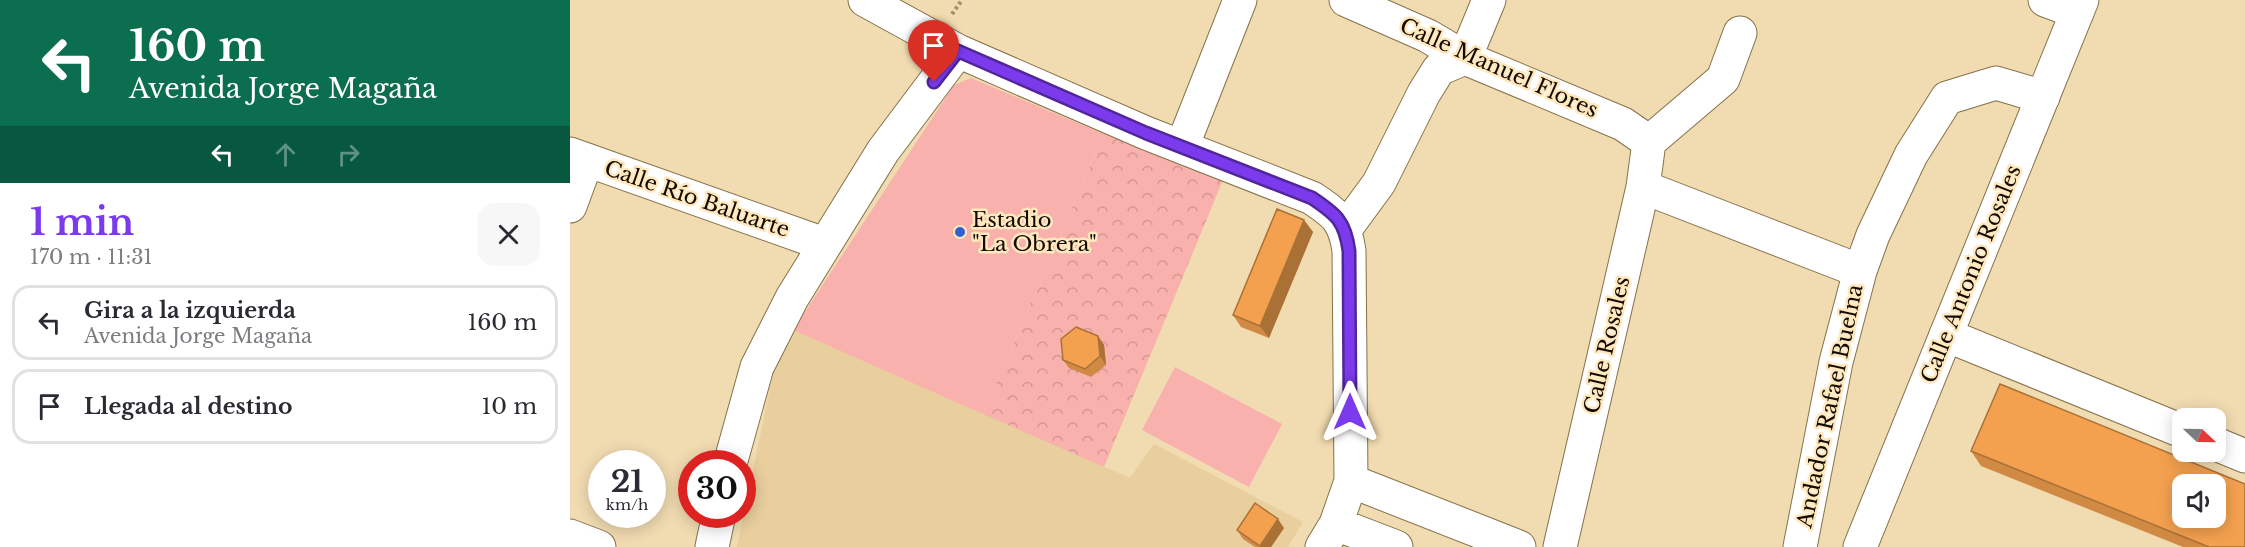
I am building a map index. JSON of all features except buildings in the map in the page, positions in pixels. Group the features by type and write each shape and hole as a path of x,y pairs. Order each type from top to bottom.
{"street":[{"path":"865,0 958,51 1182,147 1312,198 1331,211 1346,228 1349,251 1351,481 1329,536 1396,547"},
{"path":"1182,147 1240,0"},
{"name":"Calle Manuel Flores","path":"1346,0 1428,36 1465,58 1623,124 1638,132 1649,142"},
{"path":"1346,228 1379,183 1424,93 1439,69 1465,58 1490,0"},
{"path":"2045,0 2079,6"},
{"name":"Calle Antonio Rosales","path":"1860,547 2079,6"},
{"path":"1649,142 1723,79 1740,33"},
{"path":"734,450 757,367 792,298 883,151 958,51"},
{"name":"Andador Rafael Buelna","path":"1800,547 1836,362 1860,271 1873,236 1911,155 1947,98 1996,83 2043,97"},
{"name":"Calle Rosales","path":"1560,547 1643,187 1649,142"},
{"path":"570,206 579,157"},
{"name":"Calle Río Baluarte","path":"579,157 824,244"},
{"path":"1643,187 1860,271"},
{"path":"1946,335 2172,427"},
{"path":"2226,448 2245,456"},
{"path":"1351,481 1519,547"},
{"path":"712,547 716,528"},
{"path":"570,536 599,547"}],"shaded area":[{"path":"793,330 1130,478 1154,444 1303,522 1288,547 737,547 741,528 756,528 756,456 773,374"}],"green space":[{"name":"Estadio \"La Obrera\"","path":"971,78 1104,134 983,414 793,330 954,85"},
{"path":"1104,134 1223,180 1104,467 983,414"},
{"path":"1175,367 1282,424 1249,487 1142,430"}],"place":[{"name":"Estadio \"La Obrera\"","path":"960,232"}],"route":[{"path":"934,82 958,51 1146,133 1312,198 1331,211 1346,228 1349,251 1350,412"}]}
